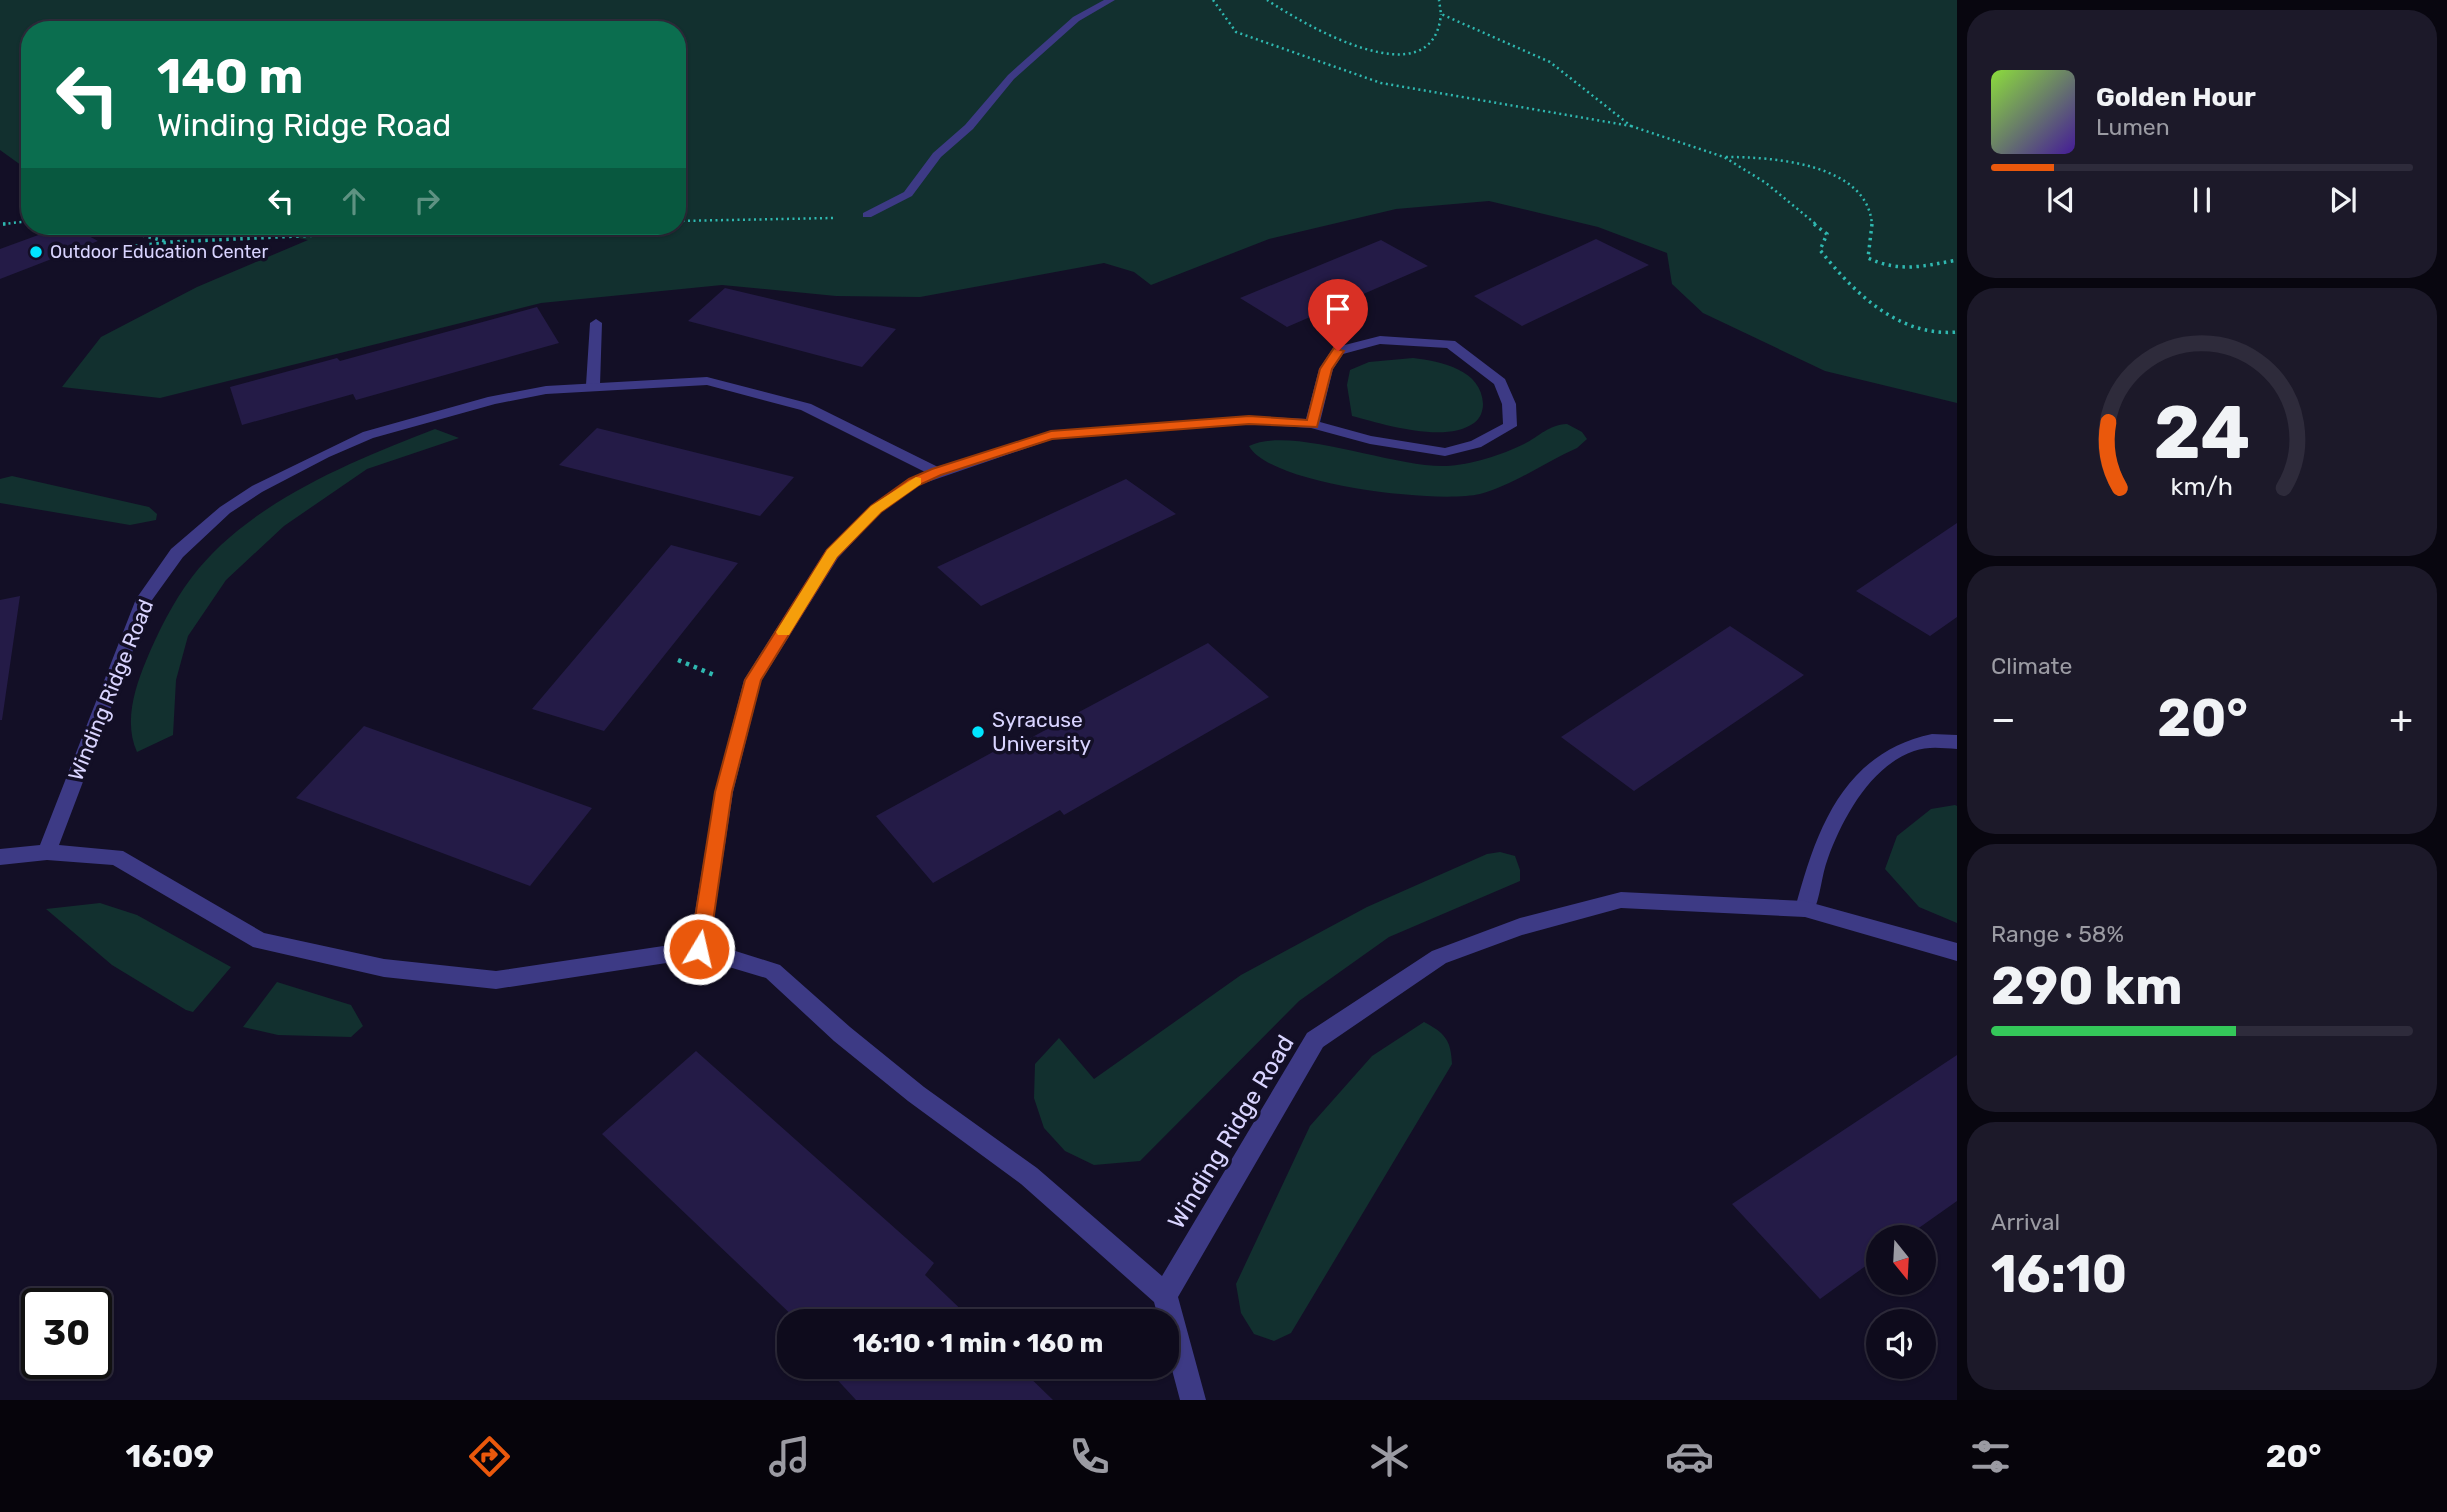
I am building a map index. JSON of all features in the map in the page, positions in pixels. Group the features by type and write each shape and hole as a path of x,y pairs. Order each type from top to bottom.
{"street":[{"path":"867,215 908,194 937,155 969,127 1011,77 1076,19 1111,0"},
{"path":"593,385 596,323"},
{"path":"699,949 724,792 753,680 832,554 876,509 914,482 937,472 1051,435 1249,420 1312,425 1370,440 1444,452 1476,444 1510,426 1509,404 1500,383 1450,344 1380,340 1338,351 1326,369 1312,425"},
{"name":"Winding Ridge Road","path":"47,852 144,599 177,553 225,510 279,477 368,436 493,400 593,385 707,381 806,407 937,472"},
{"path":"1805,909 1820,853 1842,809 1884,757 1914,744 1946,740 1957,742"},
{"path":"0,857 47,852 116,857 260,941 384,968 496,980 699,949 773,971 842,1034 916,1094 1029,1176 1165,1295 1193,1400"},
{"name":"Winding Ridge Road","path":"1165,1295 1315,1040 1394,984 1440,957 1497,936 1621,900 1805,909 1957,952"}],"path":[{"path":"1213,0 1236,32 1381,83 1631,126 1724,157 1766,183 1828,234 1820,250 1836,271 1904,327 1941,337 1957,332"},
{"path":"1267,0 1351,46 1400,52 1433,41 1440,33 1439,0"},
{"path":"1441,14 1550,62 1631,126"},
{"path":"1724,157 1770,157 1801,161 1838,178 1865,200 1873,229 1868,258 1890,270 1918,269 1957,260"},
{"path":"686,221 867,215"},
{"path":"3,224 21,223"},
{"path":"143,235 171,242"},
{"path":"66,254 171,242 321,235"}],"green space":[{"path":"0,0 1957,0 1957,403 1825,371 1703,313 1672,284 1667,253 1598,227 1489,201 1396,209 1269,239 1151,285 1134,272 1104,263 920,297 836,296 722,285 541,303 160,398 62,387 101,337 197,287 308,240 283,235 686,235 686,21 21,21 21,165 0,150"},
{"path":"1413,358 1458,369 1476,383 1483,404 1481,415 1476,421 1462,429 1431,432 1352,416 1347,385 1350,370 1369,362"},
{"path":"1567,424 1582,432 1587,439 1577,448 1493,490 1459,496 1394,493 1320,481 1263,460 1249,446 1267,441 1290,441 1399,461 1446,466 1496,456 1549,429"},
{"path":"435,429 459,438 367,469 284,526 226,580 188,636 176,680 173,735 137,752 131,718 134,695 142,672 178,597 215,551 242,527 303,487 370,455"},
{"path":"12,476 149,507 157,514 156,520 130,525 0,503 0,479"},
{"path":"1955,805 1957,923 1919,907 1885,869 1897,836 1931,809"},
{"path":"1500,852 1515,856 1520,870 1520,881 1389,937 1299,1001 1140,1161 1094,1165 1065,1151 1044,1128 1034,1098 1035,1064 1059,1038 1094,1079 1241,975 1367,907 1487,854"},
{"path":"100,903 137,915 231,967 193,1012 186,1010 112,965 46,909"},
{"path":"277,982 351,1005 363,1026 351,1037 278,1035 243,1027"},
{"path":"1424,1022 1445,1038 1452,1064 1291,1333 1274,1341 1254,1334 1241,1313 1236,1284 1310,1126 1372,1056"}],"building":[{"name":"Outdoor Education Center","path":"38,235 87,235 98,241 0,279 0,249"},
{"path":"1596,239 1649,265 1522,326 1474,296"},
{"path":"1381,240 1428,266 1287,327 1240,298"},
{"path":"725,288 896,329 862,367 688,321"},
{"path":"537,307 559,343 356,400 353,394 242,425 230,387 337,358 340,361"},
{"path":"597,428 794,477 760,516 559,465"},
{"path":"1126,479 1176,514 981,606 937,567"},
{"path":"1957,523 1957,617 1930,636 1856,591"},
{"path":"671,545 738,563 604,731 532,709"},
{"path":"20,596 2,720 0,720 0,600"},
{"path":"1730,626 1804,675 1634,791 1561,737"},
{"path":"1208,643 1269,697 1064,815 1060,810 933,883 876,816 1002,747 1006,751"},
{"path":"364,726 592,808 530,886 296,798"},
{"path":"696,1051 934,1263 925,1275 960,1309 785,1309 602,1134"},
{"path":"1957,1055 1957,1201 1923,1225 1866,1225 1866,1266 1820,1299 1732,1204"},
{"path":"837,1379 1031,1379 1053,1400 856,1400"}],"slow traffic":[{"path":"783,632 832,554 876,509 916,481"}],"place":[{"name":"Outdoor Education Center","path":"36,252"},
{"name":"Syracuse University","path":"978,732"}],"route":[{"path":"699,949 724,792 753,680 832,554 876,509 914,482 937,472 1051,435 1249,420 1312,425 1326,369 1338,351"}]}
